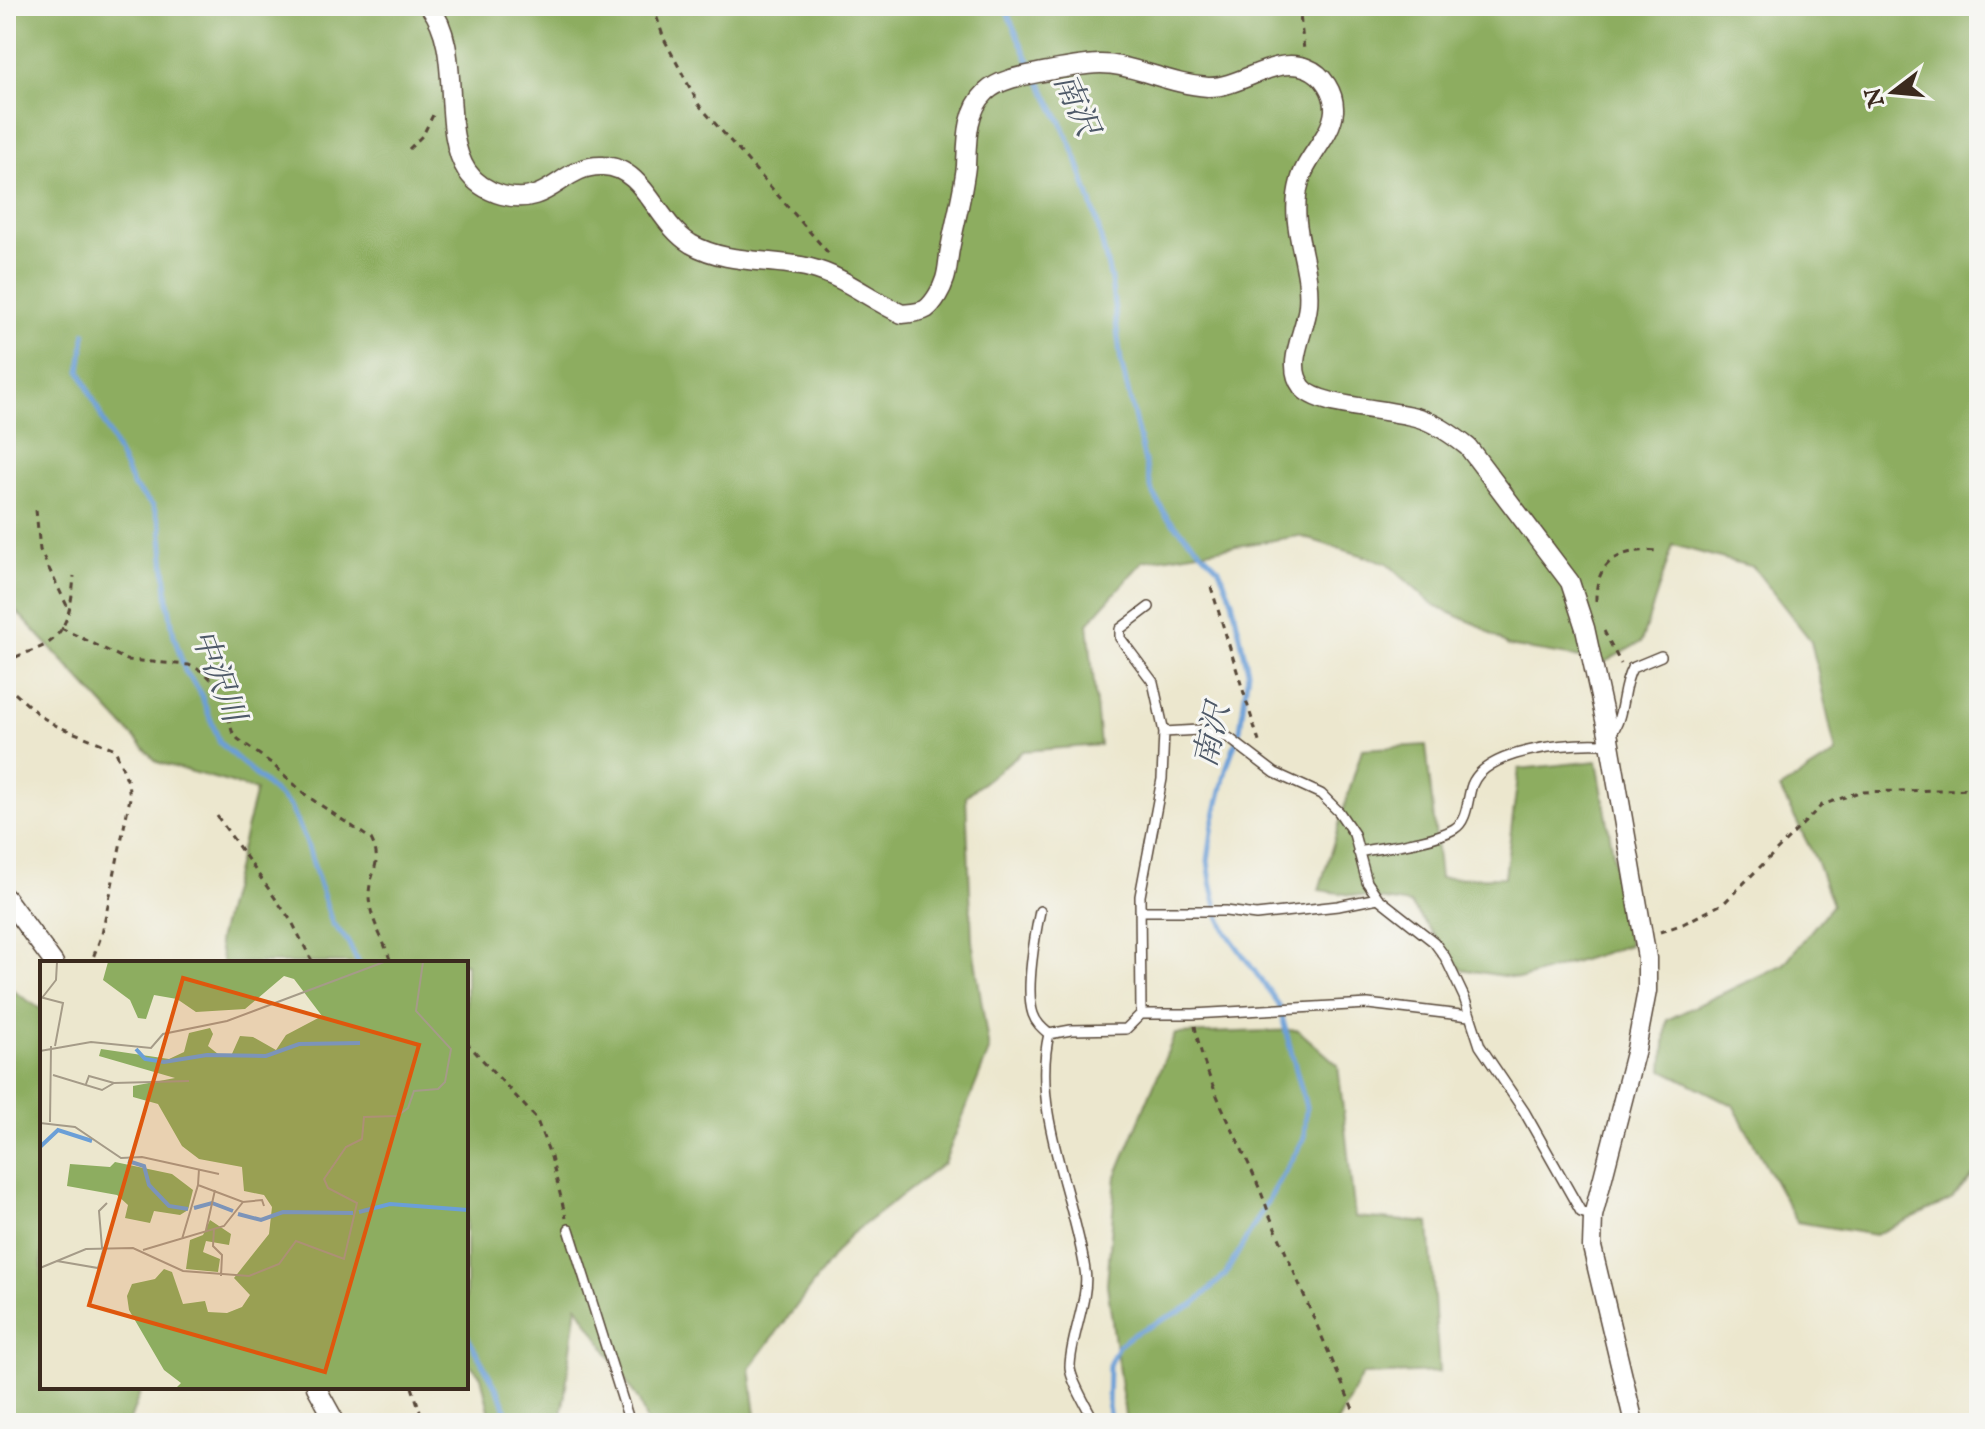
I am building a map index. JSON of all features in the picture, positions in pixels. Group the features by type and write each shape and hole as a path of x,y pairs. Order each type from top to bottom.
{"street":[{"path":"429,6 447,51 460,155 467,171 490,191 519,198 534,196 587,167 617,167 641,186 662,218 688,243 733,259 812,268 861,290 902,314 927,308 945,279 965,169 971,116 986,92 1022,77 1103,64 1118,65 1164,80 1211,87 1271,68 1291,65 1306,67 1320,75 1330,90 1334,111 1328,130 1300,178 1295,199 1295,218 1308,287 1308,307 1296,355 1295,372 1300,385 1309,396 1318,400 1389,410 1424,419 1468,447 1570,582 1585,628 1609,738 1644,937 1647,991 1636,1049 1593,1216 1592,1247 1634,1423"},
{"path":"6,898 53,961"},
{"path":"317,1389 336,1423"}],"lane":[{"path":"1141,1014 1140,896 1162,779 1164,732 1153,682 1120,638 1120,629 1149,607"},
{"path":"1358,852 1454,829 1462,823 1473,783 1480,772 1492,764 1541,749 1575,743 1601,744 1618,725 1627,677 1632,668 1661,656"},
{"path":"1164,732 1184,729 1220,734 1275,773 1328,799 1350,826 1367,882 1378,898 1434,942 1445,957 1464,997 1480,1046 1524,1111 1581,1212 1593,1216"},
{"path":"1140,911 1226,911 1256,915 1338,906 1378,898"},
{"path":"1040,911 1033,947 1031,1002 1040,1027 1049,1034 1071,1030 1126,1029 1141,1014 1368,1004 1469,1016"},
{"path":"1049,1034 1046,1047 1048,1119 1086,1273 1069,1370 1095,1423"},
{"path":"569,1229 630,1423"}],"path":[{"path":"653,6 664,39 699,105 835,261"},
{"path":"1299,6 1306,67"},
{"path":"409,149 423,135 436,109"},
{"path":"36,510 40,550 70,611"},
{"path":"1596,605 1598,581 1608,562 1631,551 1660,551"},
{"path":"6,664 17,654 46,644 61,628 70,611 74,576"},
{"path":"1211,587 1261,751 1275,773"},
{"path":"61,628 127,660 189,665 204,672 221,690 232,731 238,739 271,763 307,796 371,839 378,867 370,886 370,904 390,961"},
{"path":"1603,629 1627,677"},
{"path":"6,685 40,716 57,726 104,742 115,749 128,782 130,798 123,840 102,934 92,961"},
{"path":"1644,937 1683,924 1724,903 1822,805 1859,792 1979,789"},
{"path":"217,816 292,922 312,961"},
{"path":"1193,1014 1199,1047 1239,1149 1259,1185 1359,1423"},
{"path":"468,1044 536,1118 551,1157 569,1229"},
{"path":"413,1389 424,1423"}],"green space":[{"path":"6,6 1979,6 1979,1169 1951,1200 1875,1235 1797,1222 1733,1105 1663,1070 1667,1020 1784,964 1832,905 1816,860 1780,789 1836,753 1811,641 1753,567 1673,545 1641,642 1605,662 1508,646 1478,625 1434,606 1387,563 1299,536 1143,561 1088,623 1100,745 1023,751 966,796 972,940 989,1051 944,1163 849,1236 750,1368 757,1423 647,1423 639,1401 577,1305 561,1423 492,1423 481,1376 468,1362 468,961 223,961 218,941 256,790 157,762 6,600"},
{"path":"1426,745 1440,878 1505,877 1519,769 1597,761 1629,945 1522,979 1461,969 1410,904 1319,890 1362,749"},
{"path":"6,986 40,1009 40,1389 141,1389 129,1423 6,1423"},
{"path":"1298,1030 1338,1065 1355,1217 1429,1223 1439,1372 1362,1375 1337,1423 1126,1423 1107,1284 1116,1176 1175,1034"}],"waterway":[{"name":"南沢","path":"1004,6 1062,124 1096,218 1111,280 1121,362 1152,491 1167,517 1219,569 1232,600 1248,671 1240,730 1227,766 1208,861 1219,916 1227,933 1279,1005 1306,1107 1304,1139 1225,1275 1194,1304 1132,1335 1118,1346 1109,1365 1108,1407 1111,1423"},
{"name":"中沢川","path":"85,333 80,371 134,487 153,506 161,525 168,602 185,671 199,690 220,743 290,806 306,841 332,923 347,940 357,961"},
{"name":"中沢川","path":"468,1338 503,1400 509,1423"}]}
